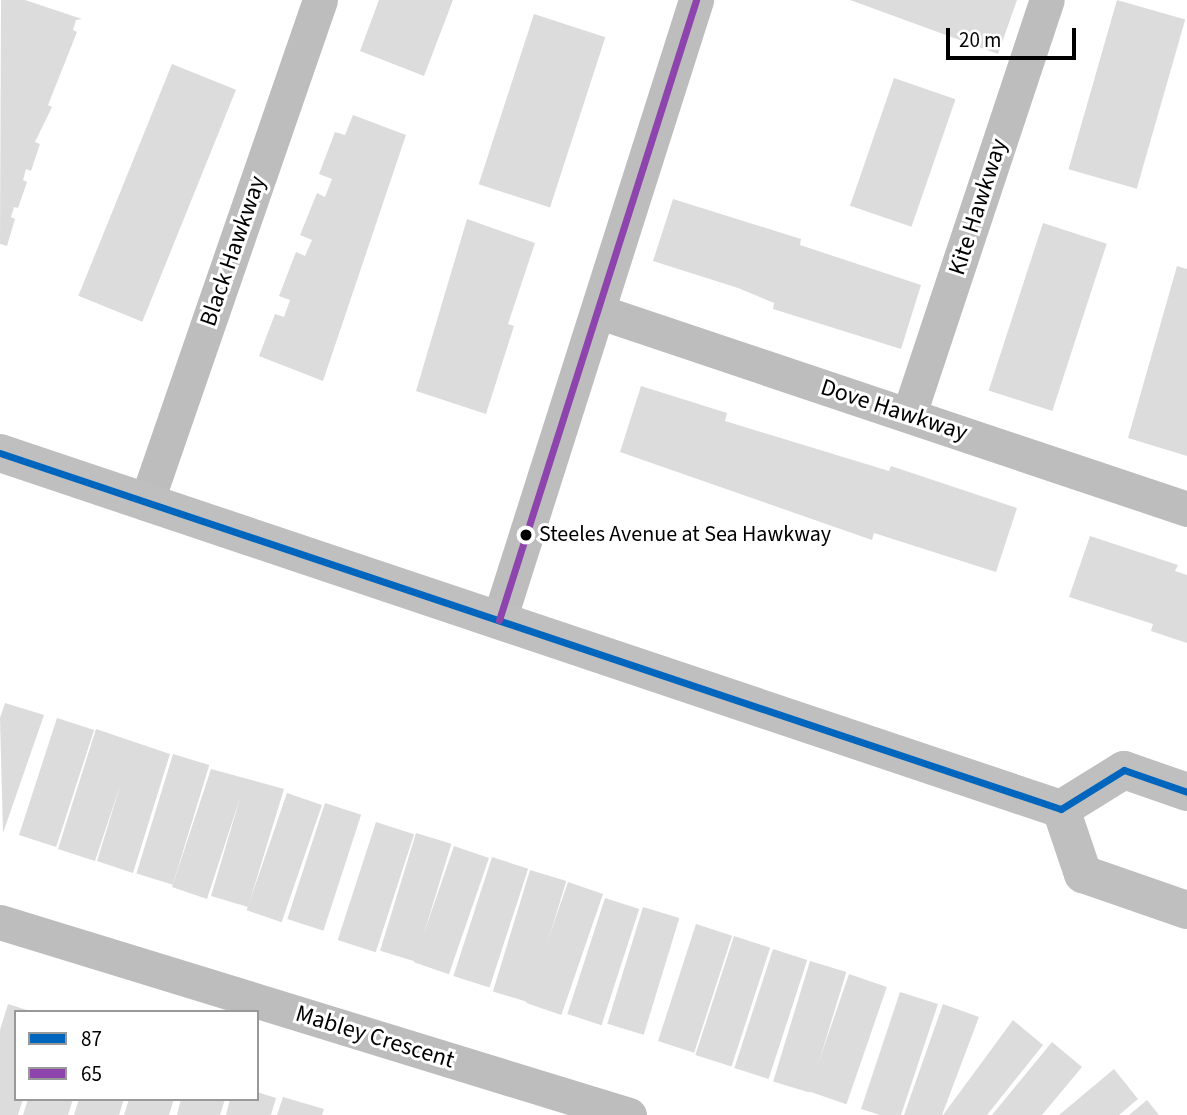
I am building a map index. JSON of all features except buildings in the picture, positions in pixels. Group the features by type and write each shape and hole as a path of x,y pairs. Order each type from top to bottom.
{"main road":[{"path":"0,453 1060,809 1124,770 1187,792"},
{"path":"1060,809 1083,874 1187,910"}],"street":[{"name":"Black Hawkway","path":"146,503 320,0"},
{"path":"499,620 600,312 696,0"},
{"name":"Kite Hawkway","path":"909,414 1046,0"},
{"name":"Dove Hawkway","path":"600,312 1187,509"},
{"name":"Mabley Crescent","path":"0,922 629,1115"}],"transit line":[{"name":"65","path":"499,620 696,0"},
{"name":"87","path":"0,453 1061,809 1124,770 1187,792"}],"place":[{"name":"Steeles Avenue at Sea Hawkway","path":"526,535"}]}
